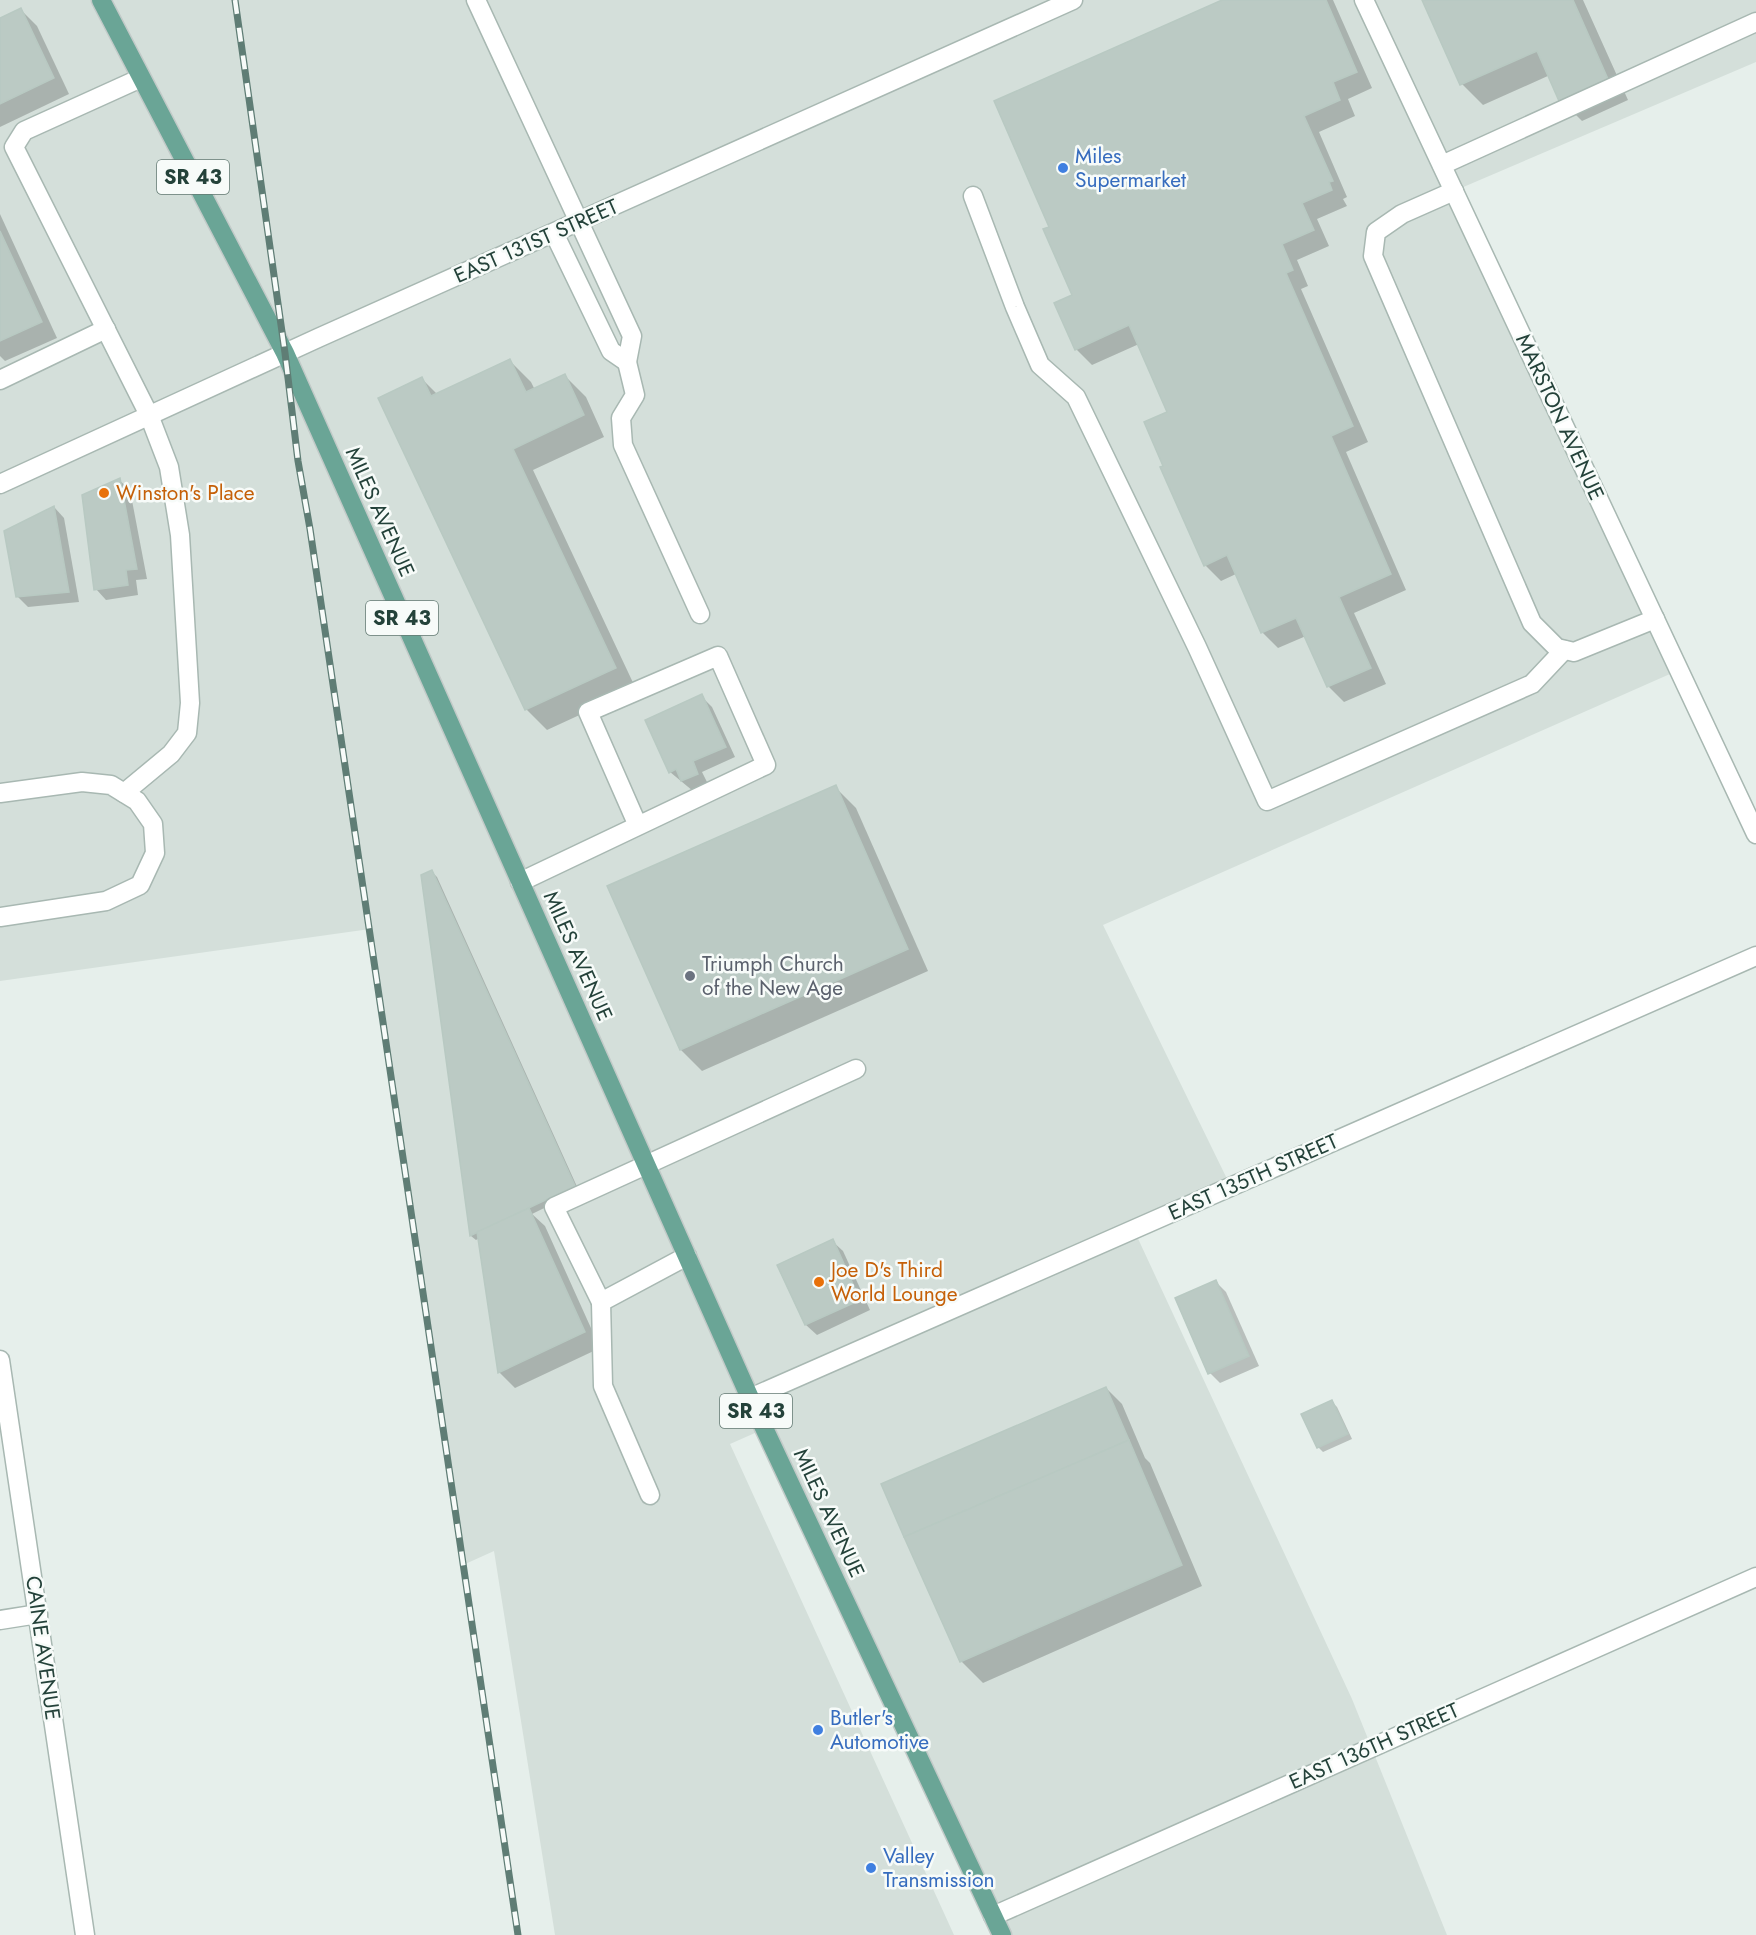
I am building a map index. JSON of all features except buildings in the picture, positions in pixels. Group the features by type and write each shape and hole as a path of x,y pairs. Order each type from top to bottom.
{"main road":[{"name":"MILES AVENUE","path":"101,0 285,353 750,1398 1002,1935"}],"street":[{"path":"476,0 632,336 627,362 635,395 621,418 623,444 700,614"},
{"name":"EAST 131ST STREET","path":"0,484 285,353 1073,0"},
{"name":"MARSTON AVENUE","path":"1365,0 1756,834"},
{"path":"1442,165 1756,22"},
{"path":"124,793 171,754 187,733 190,703 180,535 169,467 149,416 14,147 24,131 141,78"},
{"path":"1454,191 1402,214 1376,232 1373,256 1532,623 1557,648 1574,652 1655,619"},
{"path":"973,196 1015,307 1040,365 1076,397 1197,647 1267,801 1532,684 1564,650"},
{"path":"554,233 611,351 627,362"},
{"path":"0,380 106,329"},
{"path":"520,882 638,826 766,765 718,656 588,712 638,826"},
{"path":"0,793 82,782 111,785 137,801 153,824 155,853 140,885 106,901 0,917"},
{"name":"EAST 135TH STREET","path":"750,1398 1756,956"},
{"path":"650,1495 603,1386 600,1302 554,1207 856,1069"},
{"path":"600,1302 687,1256"},
{"name":"CAINE AVENUE","path":"0,1360 85,1935"},
{"name":"EAST 136TH STREET","path":"993,1916 1756,1577"},
{"path":"0,1620 38,1614"}],"shaded area":[{"path":"0,0 1756,0 1756,62 1454,191 1679,670 1103,925 1231,1187 1134,1230 1352,1699 1447,1935 1002,1935 764,1429 730,1444 954,1935 555,1935 494,1551 463,1565 370,929 0,981"}],"railway":[{"path":"235,0 298,461 310,529 518,1935"}],"place":[{"name":"Miles Supermarket","path":"1063,168"},
{"name":"Winston's Place","path":"104,493"},
{"name":"Triumph Church of the New Age","path":"690,976"},
{"name":"Joe D's Third World Lounge","path":"819,1282"},
{"name":"Butler's Automotive","path":"818,1730"},
{"name":"Valley Transmission","path":"871,1868"}]}
